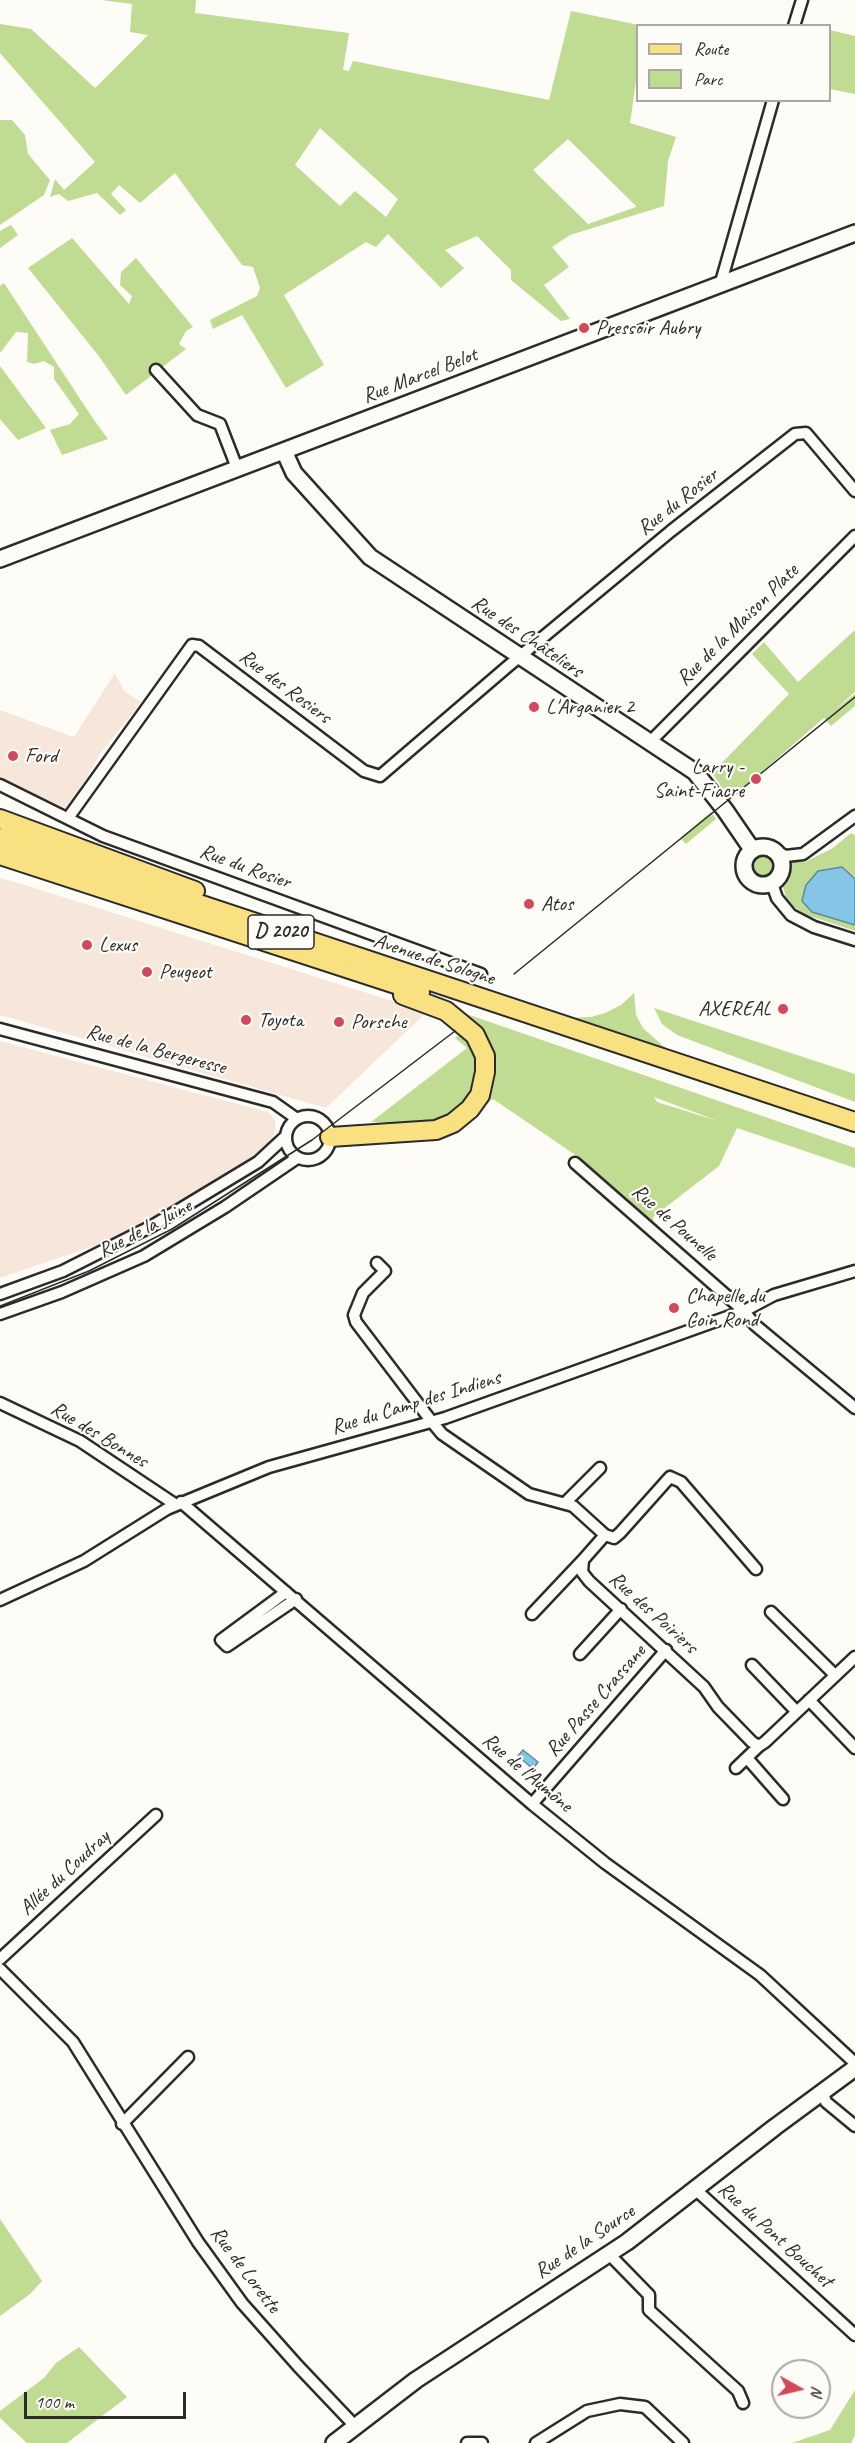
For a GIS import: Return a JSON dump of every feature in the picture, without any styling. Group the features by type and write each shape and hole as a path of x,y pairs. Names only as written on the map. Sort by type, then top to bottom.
{"main road":[{"name":"Rue Marcel Belot","path":"0,559 721,282 855,233"},
{"name":"Rue des Châteliers","path":"284,451 294,472 370,557 695,772 754,849"},
{"path":"0,819 562,1026"},
{"name":"Avenue de Sologne","path":"0,838 855,1122"},
{"path":"766,847 777,852 783,869 772,884 756,884 745,873 746,858 754,849 766,847"},
{"name":"Avenue de Sologne","path":"0,857 230,929 855,1136"},
{"path":"230,929 446,1011 476,1035 485,1056 485,1072 480,1095 470,1109 453,1123 436,1130 330,1137"},
{"name":"Rue de la Source","path":"334,2443 416,2380 609,2254 855,2068"}],"street":[{"path":"795,24 802,0"},
{"path":"721,282 772,102"},
{"path":"156,370 197,415 220,424 237,468"},
{"name":"Rue du Rosier","path":"519,657 671,531 795,434 806,433 855,491"},
{"name":"Rue de la Maison Plate","path":"650,742 855,536"},
{"name":"Rue des Rosiers","path":"68,818 192,645 199,646 364,771 380,776 519,657"},
{"name":"Rue du Rosier","path":"0,785 103,836 481,974"},
{"path":"777,852 786,856 803,855 855,816"},
{"path":"772,884 777,898 790,915 814,927 855,940"},
{"name":"Rue de la Bergeresse","path":"0,1029 273,1102 297,1119"},
{"path":"311,1116 327,1128 330,1137 327,1149 318,1158 311,1160 297,1158 288,1147 286,1136 297,1119 311,1116"},
{"name":"Rue de la Juine","path":"0,1294 63,1271 152,1226 258,1162 286,1136"},
{"name":"Rue de la Juine","path":"0,1314 63,1292 144,1256 225,1207 297,1158"},
{"name":"Rue de Pounelle","path":"575,1163 744,1311 755,1325 855,1408"},
{"path":"377,1263 385,1271 360,1299 354,1315 356,1322 442,1434 529,1494 565,1503 585,1515 605,1535 614,1538 670,1477 681,1482 756,1569"},
{"name":"Rue du Camp des Indiens","path":"0,1600 84,1561 178,1504 269,1467 432,1422 744,1311 774,1295 855,1271"},
{"name":"Rue des Bonnes","path":"0,1402 80,1441 178,1504"},
{"path":"565,1503 600,1468"},
{"name":"Rue de l'Aumône","path":"178,1504 296,1599 532,1804 604,1863 760,1975 855,2063"},
{"path":"532,1614 605,1535"},
{"name":"Rue des Poiriers","path":"583,1560 582,1572 589,1581 666,1650 704,1687 718,1707 759,1746"},
{"path":"285,1592 221,1640 227,1646 296,1599"},
{"path":"580,1654 621,1609"},
{"path":"771,1612 835,1675"},
{"name":"Rue Passe Crassane","path":"532,1804 666,1650"},
{"path":"736,1768 855,1657"},
{"path":"752,1665 797,1712"},
{"path":"809,1700 855,1748"},
{"path":"747,1758 783,1799"},
{"name":"Allée du Coudray","path":"0,1959 156,1815"},
{"name":"Rue de Lorette","path":"0,1969 73,2042 122,2124 198,2242 242,2303 355,2426"},
{"path":"122,2124 188,2057"},
{"path":"823,2092 826,2102 855,2126"},
{"name":"Rue du Pont Bouchet","path":"695,2189 855,2335"},
{"path":"609,2254 649,2295 649,2310 738,2391 743,2403"},
{"path":"536,2443 587,2411 620,2404 645,2407 683,2443"},
{"path":"467,2443 482,2443"}],"shaded area":[{"path":"115,673 124,691 141,702 100,754 68,809 0,779 0,710 74,737"},
{"path":"0,878 427,1012 326,1108 0,1015"},
{"path":"0,1041 268,1112 275,1120 272,1140 250,1160 120,1237 0,1278"}],"green space":[{"path":"102,0 196,0 195,13 349,33 343,70 349,71 353,61 549,100 571,11 636,24 636,81 630,123 676,137 668,161 664,206 570,235 552,247 569,267 544,285 570,319 561,321 511,280 511,270 477,236 445,250 464,268 441,288 388,234 376,247 366,242 284,295 324,365 286,388 242,315 213,329 210,320 257,296 260,288 253,267 242,265 175,173 140,203 119,185 111,194 126,210 120,215 97,193 68,201 59,194 50,197 55,179 64,190 95,162 0,53 0,24 31,29 95,88 148,35 130,32 132,4","holes":["320,128 398,199 386,217 355,191 340,206 295,165","568,139 636,206 588,224 533,170"]},
{"path":"831,30 855,36 855,94 831,89"},
{"path":"0,120 12,120 25,135 28,154 50,180 44,195 0,225"},
{"path":"11,225 18,235 0,248 0,231"},
{"path":"72,238 129,304 132,296 120,285 121,272 136,258 193,327 186,331 179,344 186,349 126,395 98,355 28,268"},
{"path":"4,283 108,439 62,455 50,430 70,424 79,414 54,379 54,367 44,361 34,364 27,362 28,333 16,332 0,353 0,286"},
{"path":"0,366 46,428 18,440 0,419"},
{"path":"855,630 855,692 834,710 855,694 855,706 831,726 824,718 730,799 712,773 789,694 752,654 764,642 798,682"},
{"path":"711,812 716,819 686,844 680,838"},
{"path":"851,833 855,835 855,931 807,915 788,903 783,887 789,872 788,862 802,859 805,862 833,848"},
{"path":"759,856 767,856 773,862 773,870 767,876 759,876 753,870 753,862"},
{"path":"634,993 636,1015 643,1028 671,1053 565,1018 591,1017 605,1013 621,1005"},
{"path":"654,1008 855,1074 855,1102 677,1035 662,1024"},
{"path":"455,1010 855,1148 855,1168 737,1128 719,1166 653,1217 654,1225 577,1156 493,1099 476,1112 491,1082","holes":["654,1097 718,1121 657,1102"]},
{"path":"461,1033 475,1047 480,1065 468,1104 451,1117 425,1124 371,1122 467,1048 455,1038"},
{"path":"0,2219 42,2281 30,2294 0,2316"},
{"path":"79,2347 127,2397 67,2443 27,2443 0,2418 0,2411 44,2378 56,2363"},
{"path":"855,2390 855,2435 851,2443 792,2443 830,2430"}],"water":[{"path":"842,867 855,879 855,925 812,912 802,901 806,885 818,871"},
{"path":"523,1750 538,1762 533,1769 518,1756"}],"tram line":[{"path":"514,974 855,697"},
{"path":"0,1306 89,1271 172,1229 312,1140 455,1031"}],"place":[{"name":"Pressoir Aubry","path":"584,328"},
{"name":"L'Arganier 2","path":"534,707"},
{"name":"Ford","path":"13,756"},
{"name":"Larry - Saint-Fiacre","path":"756,779"},
{"name":"Atos","path":"529,904"},
{"name":"Lexus","path":"87,945"},
{"name":"Peugeot","path":"147,972"},
{"name":"AXEREAL","path":"783,1009"},
{"name":"Toyota","path":"246,1020"},
{"name":"Porsche","path":"339,1022"},
{"name":"Chapelle du Coin Rond","path":"674,1308"}]}
